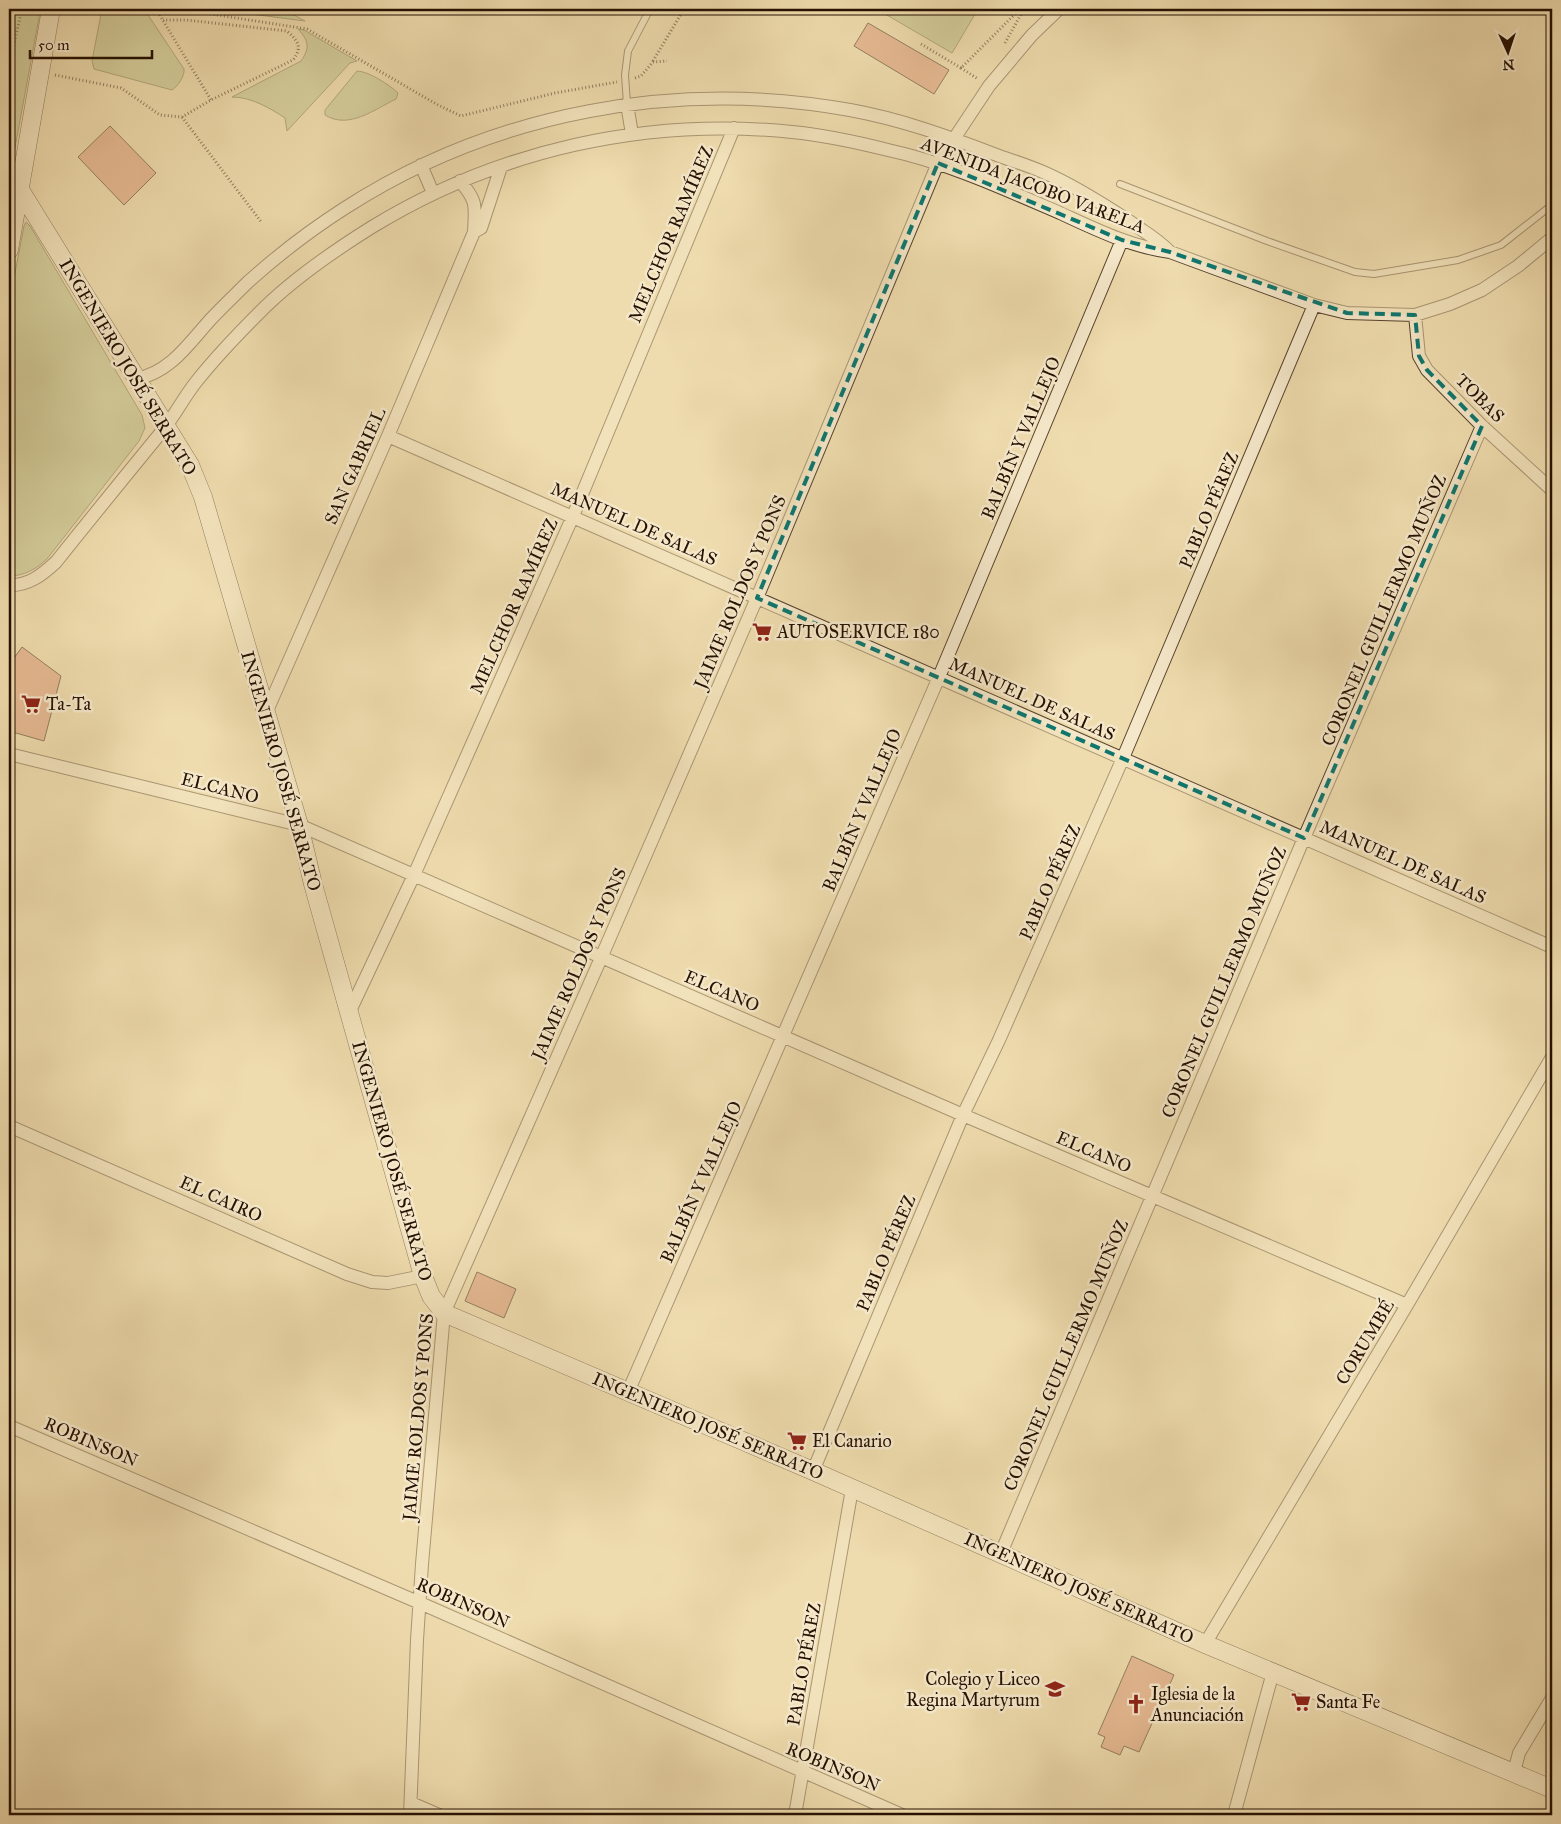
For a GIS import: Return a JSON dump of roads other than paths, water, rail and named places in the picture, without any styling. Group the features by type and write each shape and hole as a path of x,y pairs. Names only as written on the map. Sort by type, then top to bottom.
{"street":[{"path":"9,250 51,9"},
{"name":"JAIME ROLDOS Y PONS","path":"411,1809 420,1603 444,1313 757,598 938,163 989,86 1032,35 1059,9"},
{"name":"AVENIDA JACOBO VARELA","path":"136,379 149,376 161,370 181,354 248,282 285,251 344,208 421,165 503,132 553,118 627,104 657,101 751,98 798,102 853,111 912,125 1045,173 1111,210 1160,242 1170,252"},
{"path":"627,104 632,134"},
{"name":"AVENIDA JACOBO VARELA","path":"9,585 15,586 31,582 43,575 56,562 166,426 197,382 259,313 278,296 348,242 398,211 460,181 531,156 566,147 632,134 676,129 734,128 793,132 830,137 892,150 938,163 1122,240 1170,252 1314,305 1347,313 1415,315 1450,304 1482,290 1518,266 1552,238"},
{"name":"MELCHOR RAMÍREZ","path":"350,1011 414,875 573,516 734,128"},
{"path":"421,165 433,193"},
{"name":"SAN GABRIEL","path":"474,232 480,228 501,167"},
{"name":"INGENIERO JOSÉ SERRATO","path":"9,172 190,464 203,497 298,825 423,1276 431,1296 444,1313 852,1488 1205,1644 1552,1789"},
{"name":"SAN GABRIEL","path":"266,713 388,436 474,232 475,207 471,194 460,181"},
{"name":"BALBÍN Y VALLEJO","path":"628,1392 939,677 1122,240"},
{"name":"PABLO PÉREZ","path":"813,1472 963,1115 999,1040 1124,758 1314,305"},
{"name":"TOBAS","path":"1415,315 1419,356 1427,370 1482,426 1552,490"},
{"name":"CORONEL GUILLERMO MUÑOZ","path":"1001,1553 1304,838 1482,426"},
{"name":"MANUEL DE SALAS","path":"388,436 1552,946"},
{"name":"ELCANO","path":"9,754 298,825 963,1115 1407,1305"},
{"name":"CORUMBÉ","path":"1205,1644 1552,1057"},
{"name":"EL CAIRO","path":"9,1126 347,1274 372,1282 388,1283 423,1276"},
{"name":"ROBINSON","path":"9,1426 420,1603 802,1773 902,1815"},
{"name":"PABLO PÉREZ","path":"795,1815 852,1488"},
{"path":"1234,1815 1273,1672"},
{"path":"1514,1772 1519,1753 1552,1698"},
{"path":"411,1809 439,1815"}],"lane":[{"path":"627,104 628,51 650,9"},
{"path":"1120,184 1275,244 1355,272 1374,274 1458,260 1501,244 1552,205"}],"place":[{"name":"AUTOSERVICE 180","path":"762,632"},
{"name":"Ta-Ta","path":"31,704"},
{"name":"El Canario","path":"797,1441"},
{"name":"Colegio y Liceo Regina Martyrum","path":"1055,1689"},
{"name":"Santa Fe","path":"1301,1702"},
{"name":"Iglesia de la Anunciación","path":"1136,1704"}]}
